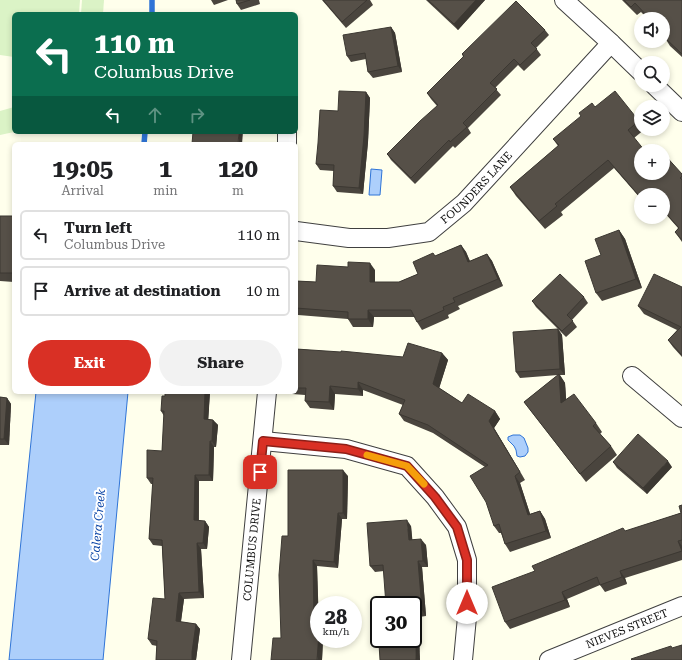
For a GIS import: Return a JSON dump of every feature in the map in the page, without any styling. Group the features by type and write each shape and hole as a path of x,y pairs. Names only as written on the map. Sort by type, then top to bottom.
{"street":[{"path":"564,0 634,65"},
{"name":"FOUNDERS LANE","path":"298,231 349,238 388,238 429,232 464,203 611,43"},
{"path":"661,92 682,112"},
{"path":"632,376 682,418"},
{"name":"COLUMBUS DRIVE","path":"241,660 267,394"},
{"path":"263,441 346,449 407,466 435,497 457,527 467,560 467,617 463,660"},
{"name":"NIEVES STREET","path":"549,660 682,606"}],"green space":[{"path":"0,0 80,0 79,12 12,12 12,57 0,55"},
{"path":"82,0 104,0 103,12 81,12"},
{"path":"12,108 12,132 0,135 0,111"}],"water":[{"path":"371,169 382,170 380,195 369,195"},
{"path":"36,394 128,394 103,660 9,660"},
{"path":"520,435 524,438 528,448 528,452 525,456 517,456 514,446 508,440 508,437"}],"building":[{"path":"236,0 250,0 237,4"},
{"path":"323,0 367,0 342,22"},
{"path":"428,0 476,0 454,24"},
{"path":"624,0 682,0 682,54 670,43 670,12 643,12 635,3 631,7"},
{"path":"516,1 545,30 531,43 537,49 520,65 514,59 490,83 497,89 463,123 467,127 450,142 449,140 411,178 387,154 438,105 427,93 464,56 462,54"},
{"path":"391,27 398,66 368,72 365,53 347,56 343,35"},
{"path":"339,91 366,92 364,136 359,188 333,186 334,165 316,164 320,110 338,111"},
{"path":"615,91 634,115 634,125 628,130 639,144 634,144 634,180 670,180 670,161 682,174 680,178 682,180 682,240 675,232 679,228 670,218 670,188 634,188 634,190 608,160 555,204 557,206 539,221 510,187 559,145 553,139 581,116 579,113 592,103 595,107"},
{"path":"193,134 239,134 238,142 192,142"},
{"path":"0,216 12,216 12,273 0,273"},
{"path":"619,230 636,279 596,293 585,261 601,255 595,239"},
{"path":"461,245 468,262 487,254 498,279 453,298 455,302 443,307 444,310 417,322 411,310 368,310 368,319 348,319 348,312 298,308 298,281 316,282 317,265 348,267 348,262 370,263 370,282 399,282 418,274 413,262 433,253 435,256"},
{"path":"560,274 584,297 567,315 573,321 562,331 532,301"},
{"path":"654,274 682,287 682,355 668,340 681,327 638,306"},
{"path":"558,329 560,369 516,372 513,332"},
{"path":"408,343 442,353 433,384 462,403 468,394 495,411 489,421 520,472 515,476 528,515 540,511 546,531 505,544 499,524 494,526 486,502 470,476 488,465 428,425 399,414 405,400 358,382 358,389 330,386 329,402 305,401 306,388 298,388 298,349 341,351 403,357"},
{"path":"559,374 561,403 574,394 596,423 593,426 611,446 580,474 524,402"},
{"path":"165,394 205,394 204,419 213,420 212,441 210,441 209,475 195,475 194,520 205,521 203,543 197,543 199,592 179,593 176,621 196,624 192,660 156,660 157,641 148,639 153,598 165,599 162,540 149,539 153,478 147,478 147,450 162,451 164,411 161,411 162,396 165,396"},
{"path":"0,397 7,398 4,439 0,439"},
{"path":"638,434 668,461 643,488 613,462"},
{"path":"288,470 343,470 343,513 338,513 334,562 313,560 314,596 310,596 310,648 318,648 317,660 271,660 273,638 281,638 279,575 282,536 288,536"},
{"path":"682,505 682,540 678,541 682,551 620,571 622,577 600,585 597,577 562,592 565,600 505,622 492,587 535,571 532,566 623,528 625,531 681,513 679,506"},
{"path":"407,520 409,540 421,539 423,561 418,561 421,596 385,596 383,565 370,566 367,523"},
{"path":"682,645 682,660 631,659 671,646 672,648"},
{"path":"379,648 416,648 416,660 380,660"}],"waterway":[{"name":"Calera Creek","path":"152,0 152,12"},
{"name":"Calera Creek","path":"144,142 145,134"}],"slow traffic":[{"path":"367,455 407,466 424,484"}],"route":[{"path":"260,472 263,441 346,449 407,466 435,497 457,527 467,560 467,603"}]}
